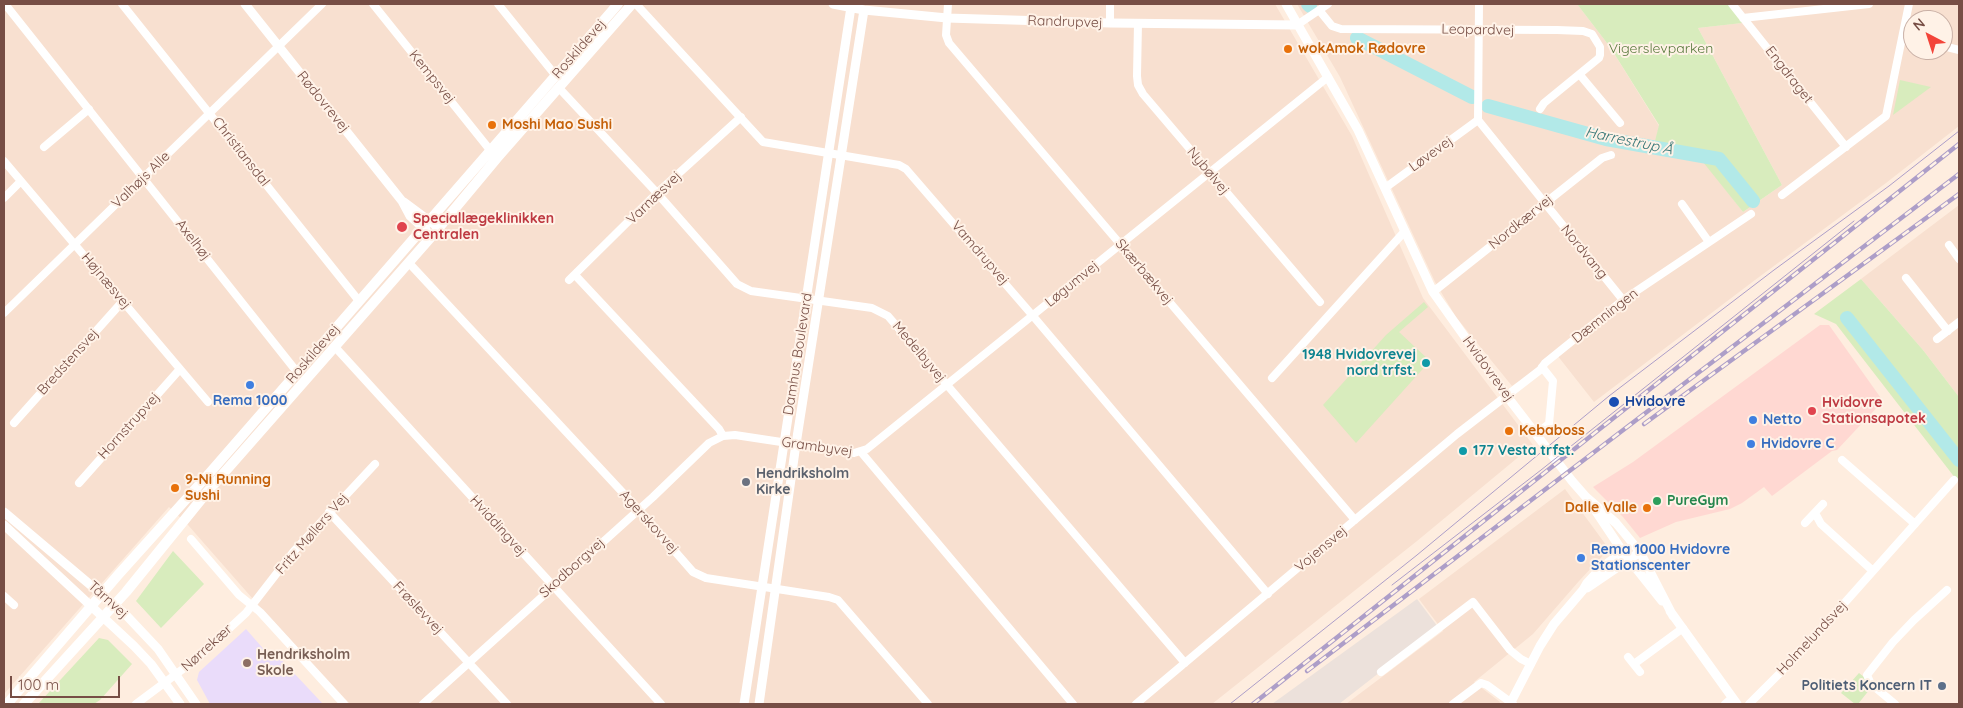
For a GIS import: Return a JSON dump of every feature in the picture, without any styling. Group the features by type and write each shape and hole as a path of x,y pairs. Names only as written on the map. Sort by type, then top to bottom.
{"main road":[{"name":"Roskildevej","path":"7,704 91,605 618,4"},
{"name":"Roskildevej","path":"24,704 114,604 208,491 436,232 632,4"}],"street":[{"name":"Axelhøj","path":"5,4 297,372"},
{"name":"Christiansdal","path":"122,4 359,301"},
{"name":"Rødovrevej","path":"245,4 402,200 410,216 426,224 436,232"},
{"name":"Valhøjs Alle","path":"4,313 322,4"},
{"name":"Kempsvej","path":"373,4 490,150"},
{"path":"498,4 556,76"},
{"name":"Vamdrupvej","path":"636,4 766,143 829,152 842,156 899,165 906,168 1268,594"},
{"name":"Randrupvej","path":"834,4 947,18 1110,23 1298,25"},
{"name":"Skærbækvej","path":"948,4 946,35 949,43 1355,520"},
{"path":"1110,4 1110,23"},
{"name":"Hvidovrevej","path":"1286,4 1358,130 1433,292 1506,395 1586,497 1626,556 1683,628 1735,701"},
{"path":"1298,25 1328,4"},
{"path":"1478,120 1479,4"},
{"name":"Engdraget","path":"1732,4 1846,147"},
{"path":"1743,18 1831,6 1869,4"},
{"name":"Damhus Boulevard","path":"744,704 852,6"},
{"name":"Damhus Boulevard","path":"759,704 796,444 865,7"},
{"name":"Leopardvej","path":"1320,10 1332,26 1337,28 1557,30 1583,31 1592,34 1598,43 1600,55 1597,61 1540,109"},
{"name":"Nybølvej","path":"1138,23 1138,85 1320,302"},
{"path":"1782,195 1886,116 1903,38"},
{"path":"1580,75 1620,123"},
{"name":"Løgumvej","path":"861,452 872,446 1328,77"},
{"name":"Medelbyvej","path":"559,88 657,193 737,284 751,291 872,308 884,312 1185,664"},
{"path":"44,147 89,109"},
{"name":"Varnæsvej","path":"723,436 712,421 572,278 657,193 741,118"},
{"name":"Løvevej","path":"1384,188 1478,120"},
{"name":"Nordvang","path":"1478,120 1623,300"},
{"name":"Nordkærvej","path":"1433,292 1602,158 1612,155"},
{"name":"Højnæsvej","path":"4,161 208,402"},
{"path":"4,198 21,181"},
{"path":"1682,204 1709,242"},
{"name":"Dæmningen","path":"1506,395 1623,300 1751,214"},
{"path":"1272,378 1404,231"},
{"path":"1949,245 1959,259"},
{"name":"Agerskovvej","path":"409,263 698,576 838,600 928,704"},
{"path":"1906,278 1948,331"},
{"name":"Bredstensvej","path":"14,423 122,302"},
{"path":"1938,339 1959,322"},
{"name":"Hviddingvej","path":"335,347 661,704"},
{"path":"1536,434 1549,424 1554,381 1542,367"},
{"name":"Hornstrupvej","path":"79,483 180,369"},
{"name":"Vojensvej","path":"1136,704 1506,395"},
{"name":"Grambyvej","path":"723,436 735,435 861,452 1073,704"},
{"name":"Skodborgvej","path":"423,704 705,446 716,438 723,436"},
{"path":"1842,460 1915,524"},
{"name":"Fritz Møllers Vej","path":"251,606 290,556 375,464"},
{"name":"Holmelundsvej","path":"1749,704 1800,652 1954,480"},
{"name":"Hvidovrevej","path":"1586,497 1616,523 1637,548 1673,616"},
{"path":"1805,523 1823,504"},
{"name":"Tårnvej","path":"4,512 114,604 158,649 196,704"},
{"name":"Frøslevvej","path":"329,512 507,704"},
{"path":"1814,513 1821,524 1873,571"},
{"name":"Tårnvej","path":"4,525 134,646 166,683 180,704"},
{"path":"191,539 239,595 260,612 344,704"},
{"path":"1453,704 1481,683 1487,685 1511,704 1545,637 1583,590 1587,582 1601,568 1626,556 1637,548"},
{"path":"1895,704 1871,684 1867,675 1892,642 1948,590"},
{"path":"4,596 14,605"},
{"path":"1381,672 1473,602 1510,650 1531,664"},
{"name":"Nørrekær","path":"136,704 195,660 251,606"},
{"path":"1634,664 1683,628"},
{"path":"1628,657 1640,672"},
{"path":"1725,704 1735,701"}],"shaded area":[{"path":"4,4 1275,4 1352,136 1423,298 1533,445 1417,541 1212,704 350,704 260,607 188,525 169,507 4,694"},
{"path":"1297,4 1577,4 1610,47 1659,126 1653,153 1704,161 1743,212 1782,185 1698,28 1741,23 1728,4 1959,4 1959,126 1594,402 1557,355 1512,386 1456,317 1435,282 1340,77"},
{"path":"1959,205 1959,397 1923,350 1861,279"},
{"path":"1820,325 1829,325 1883,401 1837,450 1832,451 1772,496 1764,487 1730,509 1676,522 1640,538 1623,517 1593,487 1633,462"},
{"path":"1565,489 1609,549 1533,634 1474,682 1500,702 1499,704 1346,704 1443,631 1419,599"},
{"path":"1417,599 1438,627 1339,704 1272,704"},
{"name":"Hendriksholm Skole","path":"246,629 267,653 276,654 323,704 210,704 197,680 199,672"}],"green space":[{"name":"Vigerslevparken","path":"1577,4 1728,4 1742,23 1698,28 1782,185 1743,212 1703,162 1652,153 1659,125 1610,47"},
{"path":"1900,80 1931,87 1893,115"},
{"path":"1861,279 1923,350 1959,397 1959,483 1836,324 1814,314"},
{"path":"1424,302 1428,307 1399,332 1430,361 1356,443 1323,405 1386,335"},
{"path":"173,551 204,584 161,628 136,601"},
{"path":"99,638 108,640 132,664 100,700 94,704 38,704"},
{"path":"1859,673 1864,677 1870,689 1858,704 1855,704 1841,693"}],"waterway":[{"name":"Harrestrup Å","path":"1357,38 1472,97"},
{"name":"Harrestrup Å","path":"1488,106 1606,139 1719,159 1753,201"},
{"name":"Harrestrup Å","path":"1847,318 1959,460"}],"tram line":[{"path":"1230,704 1417,555 1609,396 1774,270 1889,186 1959,131"},
{"path":"1392,585 1541,470 1854,221"}],"railway":[{"path":"1253,704 1959,144"},
{"path":"1307,671 1959,174"},
{"path":"1644,424 1959,194"}],"place":[{"name":"wokAmok Rødovre","path":"1288,49"},
{"name":"Moshi Mao Sushi","path":"492,125"},
{"name":"Speciallægeklinikken Centralen","path":"402,227"},
{"name":"1948 Hvidovrevej nord trfst.","path":"1426,363"},
{"name":"Rema 1000","path":"250,385"},
{"name":"Hvidovre","path":"1614,402"},
{"name":"Hvidovre Stationsapotek","path":"1812,411"},
{"name":"Netto","path":"1753,420"},
{"name":"Kebaboss","path":"1509,431"},
{"name":"Hvidovre C","path":"1751,444"},
{"name":"177 Vesta trfst.","path":"1463,451"},
{"name":"Hendriksholm Kirke","path":"746,482"},
{"name":"9-Ni Running Sushi","path":"175,488"},
{"name":"PureGym","path":"1657,501"},
{"name":"Dalle Valle","path":"1647,508"},
{"name":"Rema 1000 Hvidovre Stationscenter","path":"1581,558"},
{"name":"Hendriksholm Skole","path":"247,663"},
{"name":"Politiets Koncern IT","path":"1942,686"}]}
